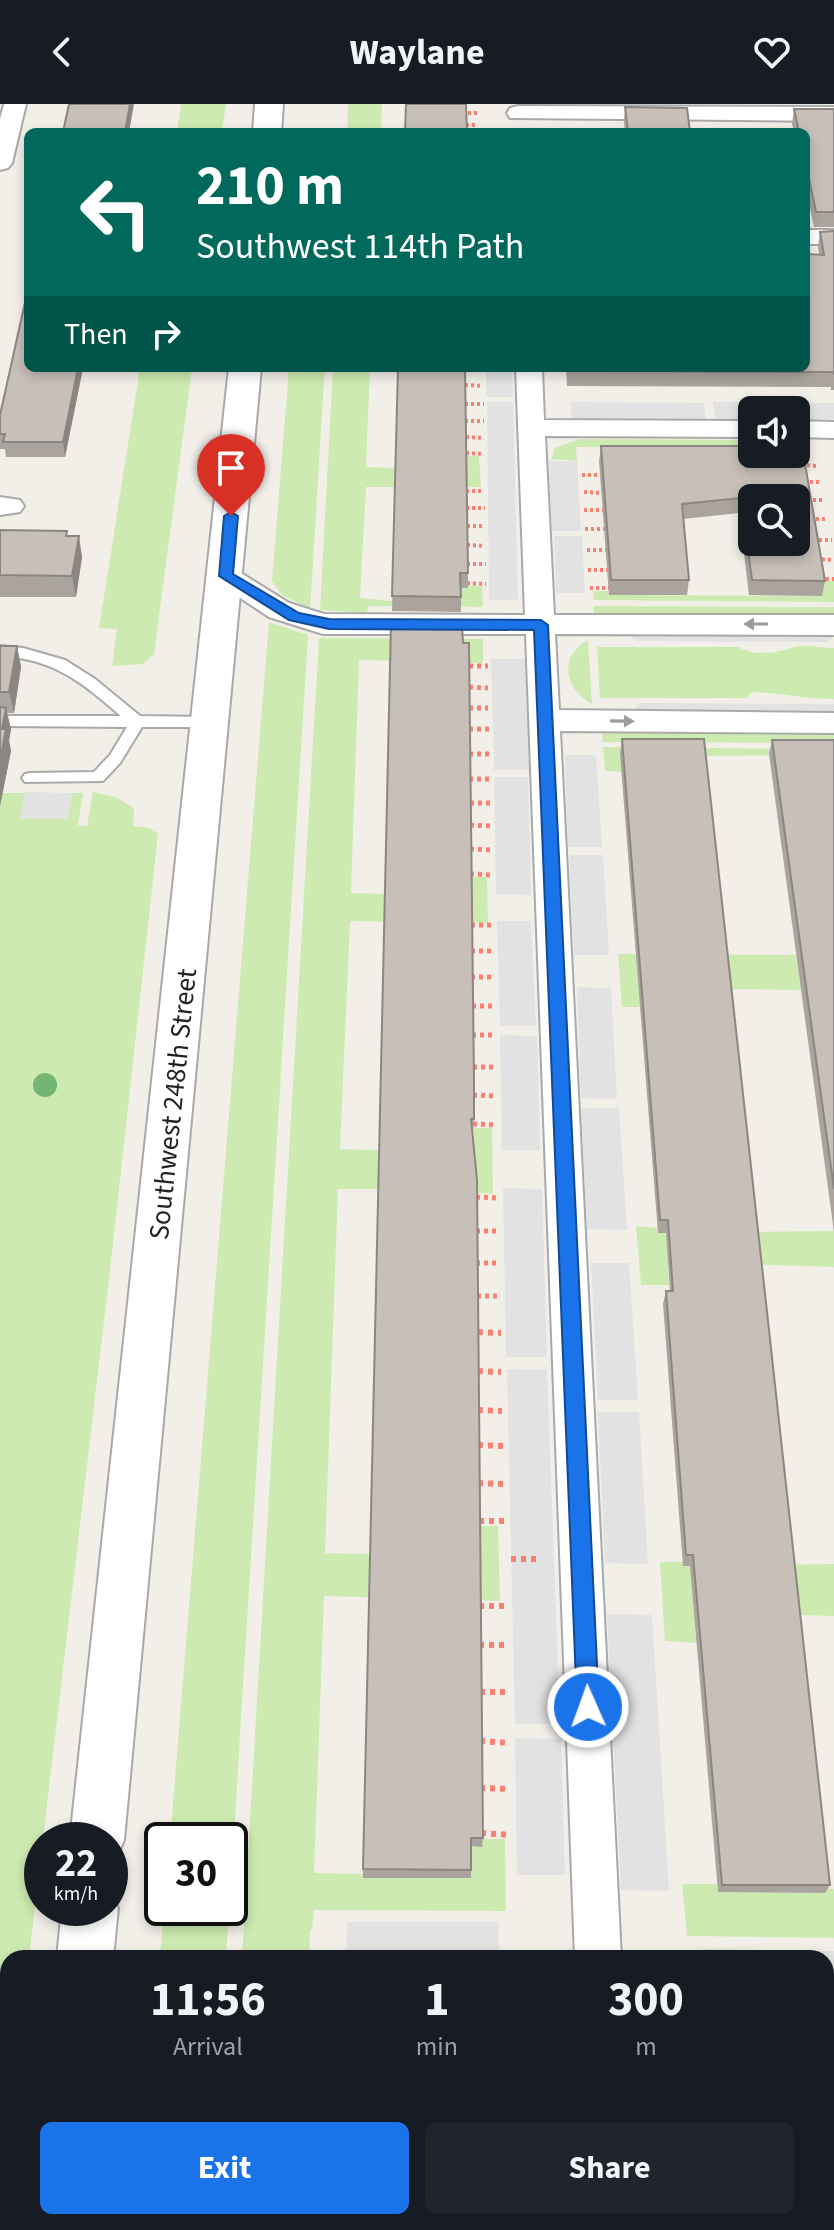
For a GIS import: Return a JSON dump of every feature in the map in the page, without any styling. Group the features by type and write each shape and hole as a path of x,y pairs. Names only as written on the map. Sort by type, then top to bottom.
{"street":[{"path":"0,163 15,104"},
{"path":"267,128 269,104"},
{"path":"519,116 736,123 834,114"},
{"path":"810,237 834,237"},
{"name":"Southwest 248th Street","path":"99,1822 245,372"},
{"path":"529,372 598,1950"},
{"path":"532,428 738,429"},
{"path":"810,429 834,430"},
{"path":"226,576 284,613 323,624 834,625"},
{"path":"544,720 834,723"},
{"path":"86,1950 88,1926"}],"lane":[{"path":"0,651 29,651 54,658 77,672 137,722"},
{"path":"0,721 211,722"},
{"path":"30,778 98,777 115,759 137,722"}],"path":[{"path":"457,113 477,113"},
{"path":"466,125 477,125"},
{"path":"465,385 483,386"},
{"path":"465,404 484,404"},
{"path":"465,421 484,421"},
{"path":"466,437 484,438"},
{"path":"466,453 484,454"},
{"path":"810,466 818,466"},
{"path":"582,475 600,475"},
{"path":"803,482 821,482"},
{"path":"466,491 484,491"},
{"path":"584,492 601,493"},
{"path":"810,500 824,500"},
{"path":"466,508 485,508"},
{"path":"584,510 603,510"},
{"path":"810,519 828,519"},
{"path":"467,526 485,526"},
{"path":"585,529 605,529"},
{"path":"812,540 832,540"},
{"path":"467,545 485,546"},
{"path":"587,550 606,550"},
{"path":"815,559 834,560"},
{"path":"467,564 486,564"},
{"path":"588,570 607,570"},
{"path":"819,578 834,579"},
{"path":"467,583 486,584"},
{"path":"590,588 609,588"},
{"path":"469,666 488,666"},
{"path":"469,687 488,688"},
{"path":"469,708 488,708"},
{"path":"469,729 489,729"},
{"path":"469,754 490,754"},
{"path":"469,779 490,779"},
{"path":"470,803 491,803"},
{"path":"470,825 491,826"},
{"path":"470,849 492,850"},
{"path":"470,874 492,875"},
{"path":"471,925 493,925"},
{"path":"471,951 494,951"},
{"path":"471,977 494,977"},
{"path":"472,1006 495,1006"},
{"path":"472,1035 495,1035"},
{"path":"473,1067 496,1067"},
{"path":"473,1095 496,1096"},
{"path":"473,1124 497,1125"},
{"path":"476,1197 498,1198"},
{"path":"476,1231 498,1231"},
{"path":"476,1263 499,1263"},
{"path":"477,1296 500,1296"},
{"path":"478,1332 501,1333"},
{"path":"478,1371 501,1372"},
{"path":"478,1410 502,1411"},
{"path":"478,1445 503,1446"},
{"path":"478,1483 504,1484"},
{"path":"479,1521 505,1521"},
{"path":"511,1559 540,1559"},
{"path":"479,1606 506,1606"},
{"path":"479,1645 508,1645"},
{"path":"480,1692 509,1692"},
{"path":"480,1741 510,1743"},
{"path":"480,1788 510,1789"},
{"path":"481,1833 511,1835"}],"green space":[{"path":"181,104 226,104 223,128 178,128"},
{"path":"348,104 382,104 381,128 347,128"},
{"path":"139,372 191,372 154,654 143,664 112,666 117,629 99,628"},
{"path":"289,372 325,372 310,609 282,595 272,581"},
{"path":"333,372 370,372 366,467 459,470 466,456 479,456 481,487 366,487 360,598 392,601 467,585 482,586 483,607 369,606 366,613 320,610"},
{"path":"579,439 738,440 738,448 576,447 577,461 551,459 555,448"},
{"path":"819,581 834,581 834,602 594,600 593,591 609,591 610,595 821,596"},
{"path":"594,606 834,607 834,616 594,614"},
{"path":"269,622 308,635 235,1822 171,1822"},
{"path":"319,638 483,639 483,663 359,660 351,893 385,896 470,877 487,877 488,923 350,921 340,1149 465,1153 465,1133 474,1133 473,1128 492,1128 493,1194 378,1185 377,1189 338,1189 325,1553 479,1557 479,1526 498,1526 500,1601 324,1596 314,1873 363,1874 364,1878 470,1878 471,1846 481,1839 505,1839 506,1911 314,1910 309,1950 242,1950 244,1926 248,1926 248,1855"},
{"path":"588,640 592,704 575,690 568,673 572,655"},
{"path":"798,646 834,648 834,699 752,692 746,698 600,698 597,647 738,647 759,653"},
{"path":"603,733 834,735 834,743 602,742"},
{"path":"603,747 834,749 834,755 702,756 622,772 605,771"},
{"path":"93,792 124,802 134,809 133,826 149,828 158,834 45,1822 24,1822 24,1926 33,1926 30,1950 0,1950 2,793 25,793 21,819 67,819 72,793 83,793 78,825 87,826"},
{"path":"618,954 796,955 801,990 726,989 648,1007 622,1007"},
{"path":"636,1226 657,1228 658,1233 834,1231 834,1267 668,1262 669,1285 641,1285"},
{"path":"660,1562 683,1562 684,1566 834,1564 834,1616 796,1615 698,1643 665,1641"},
{"path":"682,1884 718,1884 719,1892 824,1893 825,1888 834,1889 834,1938 687,1936"},
{"path":"163,1926 228,1926 226,1950 161,1950"}],"shaded area":[{"path":"486,372 512,372 513,397 486,397"},
{"path":"487,402 513,402 518,600 489,600"},
{"path":"570,402 704,403 706,419 572,418"},
{"path":"713,402 738,402 738,419 715,418"},
{"path":"810,403 834,403 834,419 810,419"},
{"path":"549,461 577,461 581,531 552,531"},
{"path":"554,536 582,536 585,593 556,593"},
{"path":"624,632 834,632 834,636 828,642 636,641"},
{"path":"491,659 525,659 529,770 494,770"},
{"path":"641,703 834,704 834,714 630,713"},
{"path":"565,755 596,755 602,847 568,847"},
{"path":"494,777 528,777 531,895 496,894"},
{"path":"25,792 72,793 68,819 20,819"},
{"path":"569,855 603,855 609,955 574,955"},
{"path":"497,921 531,921 536,1026 500,1026"},
{"path":"577,987 611,988 617,1099 581,1098"},
{"path":"500,1035 537,1036 540,1150 502,1150"},
{"path":"581,1108 619,1108 627,1230 587,1229"},
{"path":"503,1188 542,1189 547,1357 506,1357"},
{"path":"591,1263 629,1263 638,1400 598,1400"},
{"path":"507,1369 547,1370 560,1724 515,1724"},
{"path":"598,1412 639,1412 648,1564 605,1563"},
{"path":"607,1614 652,1615 669,1891 621,1890"},
{"path":"515,1738 561,1739 565,1875 517,1875"},
{"path":"347,1922 498,1922 499,1950 346,1950"}],"building":[{"path":"69,104 130,104 126,128 64,128"},
{"path":"406,104 466,104 467,128 405,128"},
{"path":"625,107 687,108 690,128 628,128"},
{"path":"794,109 834,109 834,212 816,212 810,183 810,128 798,128"},
{"path":"834,231 834,372 810,372 810,254 824,255 820,232"},
{"path":"24,307 24,372 77,372 63,442 3,442 5,434 0,434 0,415"},
{"path":"398,372 465,372 468,573 460,573 461,597 392,596"},
{"path":"601,446 738,446 738,468 806,468 808,484 738,484 738,498 682,504 689,580 611,580"},
{"path":"810,493 825,581 752,580 749,556 810,556"},
{"path":"0,530 67,531 66,536 79,536 72,576 0,575"},
{"path":"391,622 462,622 463,643 469,643 474,1082 474,1119 471,1119 477,1180 483,1838 471,1838 471,1870 363,1869"},
{"path":"0,646 17,646 9,692 0,692"},
{"path":"0,707 6,708 2,729 6,729 0,760"},
{"path":"622,739 704,739 830,1885 722,1885 693,1555 686,1555 666,1291 673,1291 668,1220 660,1220"},
{"path":"772,740 834,740 834,1189"}],"route":[{"path":"231,516 226,576 266,603 294,617 329,624 541,625 588,1707"}]}
